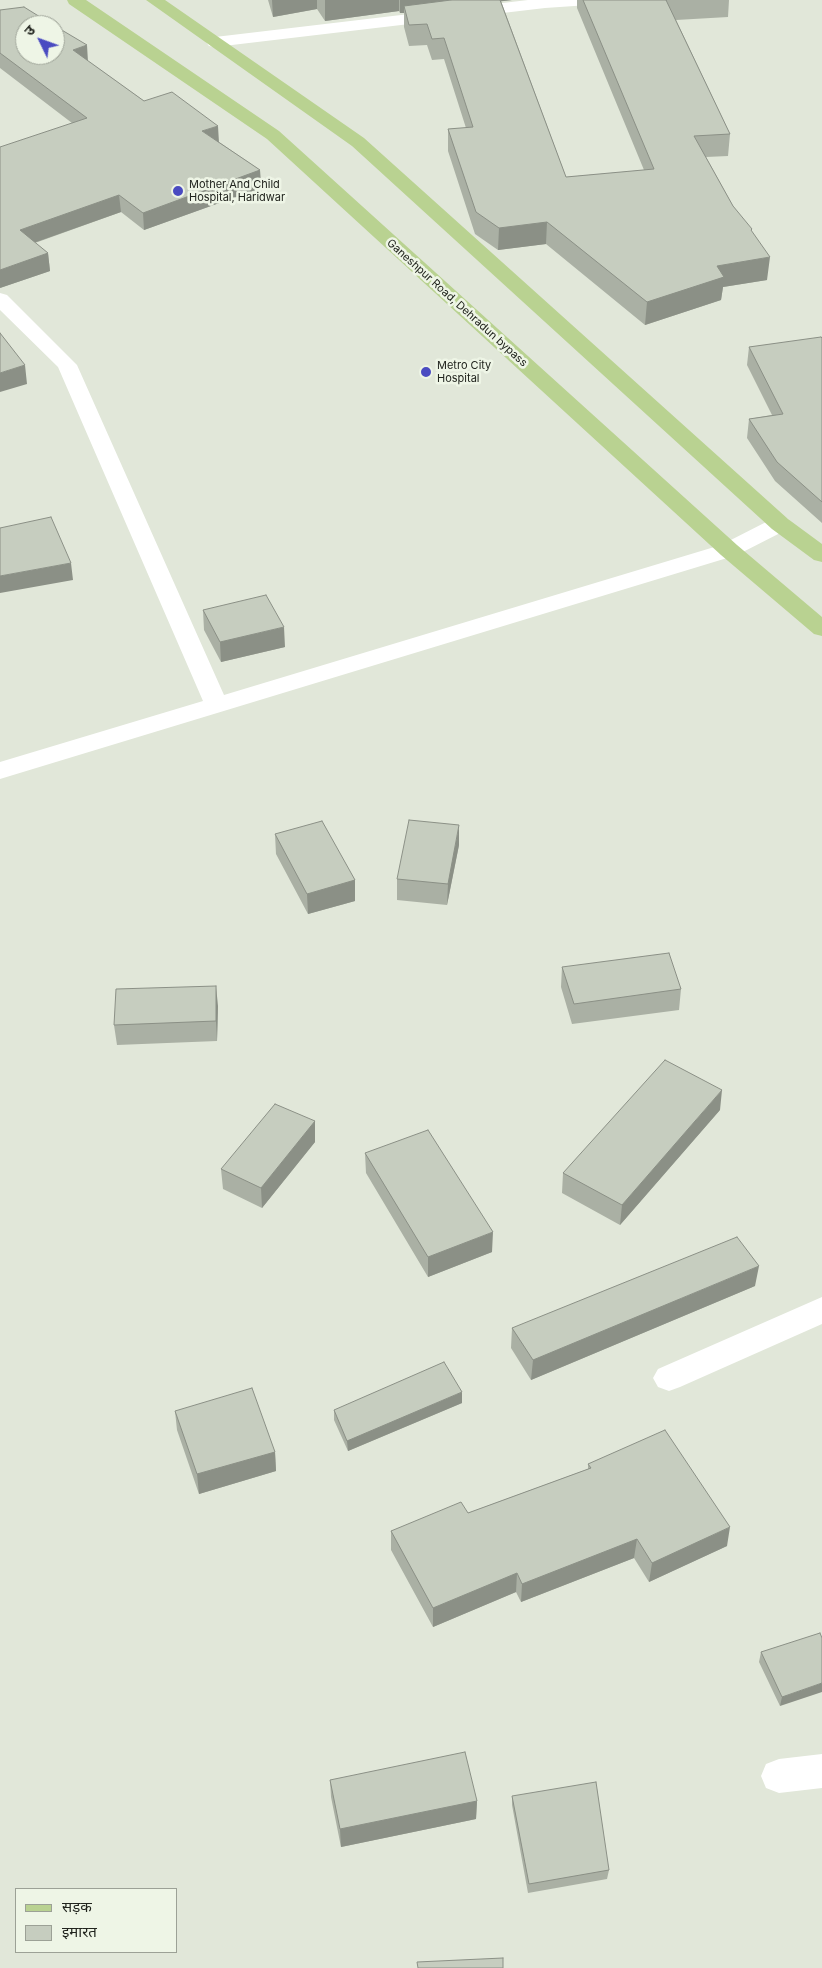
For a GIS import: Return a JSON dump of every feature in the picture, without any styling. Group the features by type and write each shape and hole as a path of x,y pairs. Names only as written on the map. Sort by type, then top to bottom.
{"main road":[{"name":"Ganeshpur Road, Dehradun bypass","path":"75,0 273,135 729,550 822,629"},
{"path":"154,0 358,142 780,524 822,555"}],"street":[{"path":"215,42 544,1 589,0"},
{"path":"0,298 67,365 216,706"},
{"path":"0,771 729,550 780,524"},
{"path":"669,1378 822,1310"},
{"path":"779,1776 822,1771"}],"building":[{"path":"451,0 500,0 566,177 654,169 583,0 666,0 730,134 694,136 733,206 752,229 770,257 717,266 724,277 647,302 547,222 499,228 476,212 448,129 473,127 444,38 432,39 427,24 409,25 404,6"},
{"path":"24,7 37,15 15,15 15,64 0,53 0,10"},
{"path":"65,32 87,45 73,50 144,101 172,92 218,126 202,131 260,170 143,213 119,195 20,230 48,253 0,270 0,147 87,118 16,65 65,65"},
{"path":"0,333 25,365 0,373"},
{"path":"821,337 822,502 777,462 749,419 783,414 749,347"},
{"path":"51,517 71,563 0,576 0,528"},
{"path":"266,595 284,627 220,642 203,610"},
{"path":"409,820 459,825 448,884 397,879"},
{"path":"322,821 355,880 307,894 275,834"},
{"path":"669,953 681,989 574,1004 562,967"},
{"path":"216,986 216,1021 114,1025 116,989"},
{"path":"665,1060 722,1090 622,1205 563,1173"},
{"path":"275,1104 315,1121 261,1188 221,1169"},
{"path":"428,1130 493,1232 428,1257 365,1153"},
{"path":"737,1237 759,1266 533,1360 512,1328"},
{"path":"444,1362 462,1392 347,1441 334,1410"},
{"path":"252,1388 275,1452 197,1474 175,1411"},
{"path":"665,1430 730,1527 652,1563 637,1539 522,1584 517,1573 433,1608 391,1531 461,1502 468,1513 591,1468 588,1464"},
{"path":"820,1633 822,1638 822,1683 782,1697 761,1652"},
{"path":"465,1752 477,1801 340,1829 330,1780"},
{"path":"596,1782 609,1870 529,1884 512,1796"},
{"path":"503,1958 503,1968 418,1968 417,1962"}],"place":[{"name":"Mother And Child Hospital, Haridwar","path":"178,191"},
{"name":"Metro City Hospital","path":"426,372"}]}
